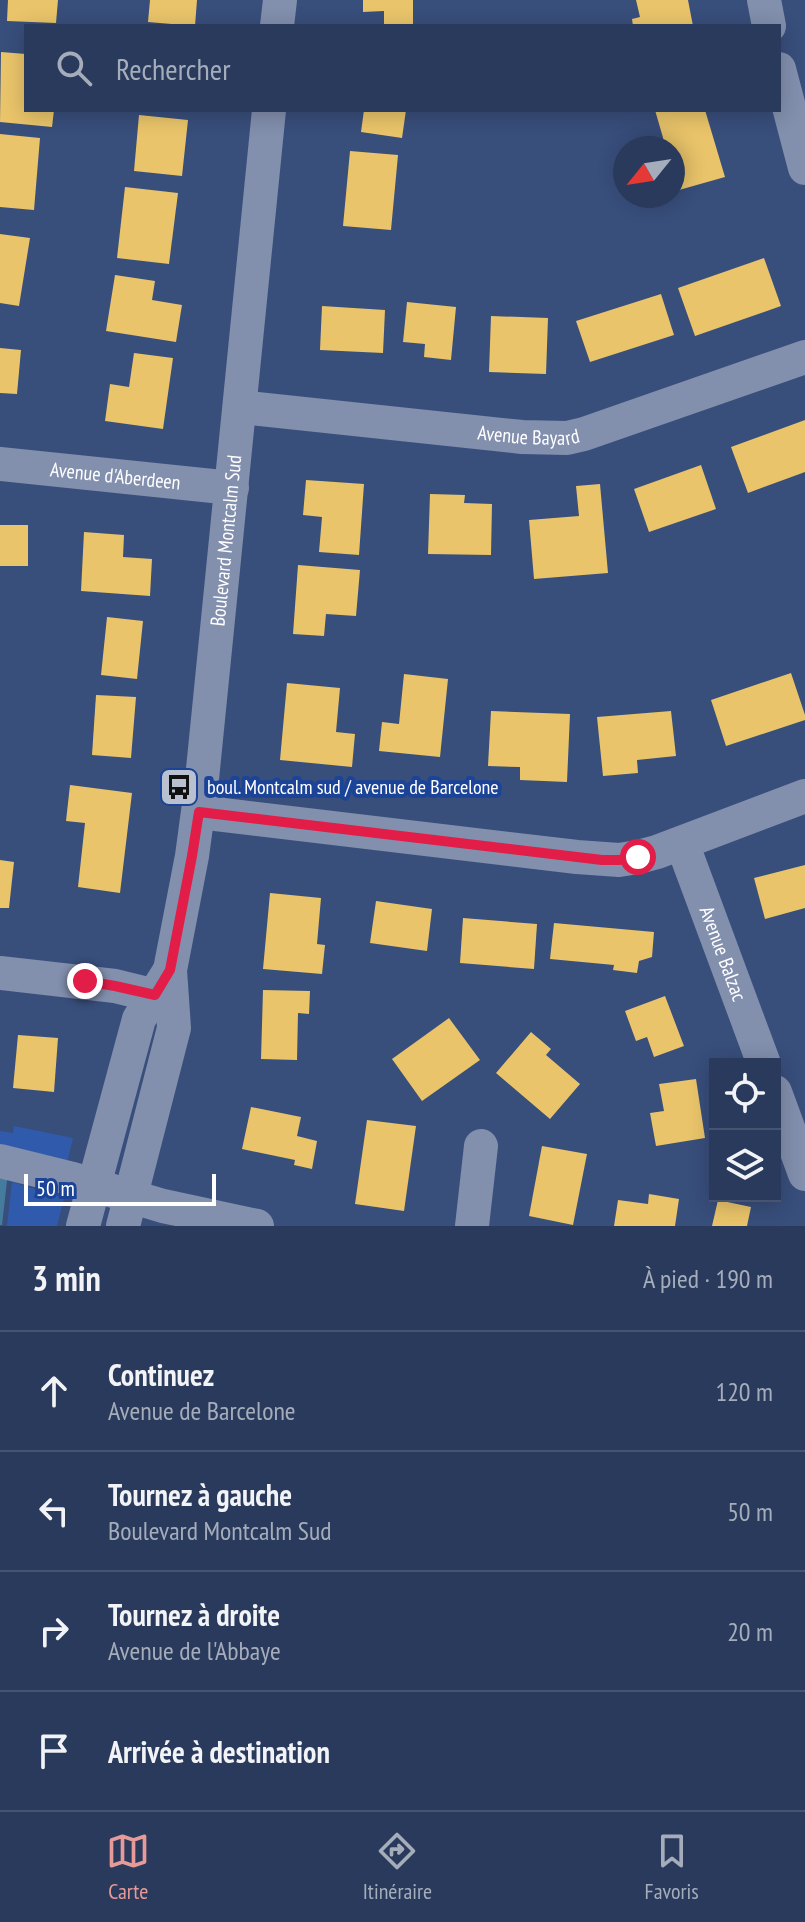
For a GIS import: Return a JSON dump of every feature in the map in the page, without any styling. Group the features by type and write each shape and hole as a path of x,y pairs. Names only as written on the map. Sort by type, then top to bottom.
{"street":[{"path":"277,24 280,0"},
{"path":"764,0 769,24"},
{"path":"781,77 805,168"},
{"name":"Boulevard Montcalm Sud","path":"127,1212 174,1028 165,988 199,812 269,112"},
{"name":"Avenue Bayard","path":"240,407 522,437 567,438 805,357"},
{"name":"Avenue d'Aberdeen","path":"0,464 232,488"},
{"path":"199,812 619,860 682,843 805,796"},
{"name":"Avenue Balzac","path":"682,843 762,1058"},
{"path":"0,973 115,986 165,988"},
{"name":"Boulevard Montcalm Sud","path":"83,1226 139,1019 165,988"},
{"path":"781,1106 802,1157"},
{"path":"472,1226 481,1146"},
{"path":"0,1161 92,1186 127,1212 189,1213 257,1226"}],"shaded area":[{"path":"14,1126 73,1138 67,1163 0,1150 0,1131 13,1133"},
{"path":"12,1182 64,1198 57,1226 7,1226"}],"building: Logements":[{"path":"8,0 58,0 56,23 7,21"},
{"path":"150,0 197,0 195,24 148,22"},
{"path":"363,0 413,0 413,24 384,24 384,11 363,12"},
{"path":"636,0 688,0 693,24 633,24 632,19 640,17"},
{"path":"1,52 24,54 24,112 54,112 52,127 0,122"},
{"path":"364,112 406,112 402,138 361,132"},
{"path":"656,112 706,112 725,177 685,188 685,136 663,136"},
{"path":"139,115 188,120 182,176 134,171"},
{"path":"0,134 40,138 34,210 0,207"},
{"path":"350,151 398,155 391,230 343,226"},
{"path":"125,187 178,193 169,264 117,258"},
{"path":"0,234 30,238 19,306 0,303"},
{"path":"764,258 781,306 695,336 678,288"},
{"path":"115,275 155,281 152,300 182,305 176,342 106,331"},
{"path":"661,294 674,335 590,362 576,321"},
{"path":"407,302 456,307 451,360 424,357 425,344 403,342"},
{"path":"322,306 385,310 383,353 320,350"},
{"path":"491,316 548,318 546,374 489,372"},
{"path":"0,348 21,350 17,394 0,393"},
{"path":"134,353 173,358 163,429 105,421 110,384 129,387"},
{"path":"805,420 805,472 748,493 731,447"},
{"path":"701,465 716,509 649,532 634,489"},
{"path":"306,480 364,484 359,555 319,552 322,517 303,515"},
{"path":"600,484 608,573 534,579 529,520 579,516 576,486"},
{"path":"430,494 465,495 464,503 492,504 491,555 428,554"},
{"path":"0,525 28,525 28,566 0,566"},
{"path":"84,532 124,535 123,557 152,559 150,596 81,591"},
{"path":"298,565 360,570 356,616 326,614 324,636 293,634"},
{"path":"107,617 143,621 137,679 101,675"},
{"path":"791,673 805,720 726,746 711,700"},
{"path":"404,674 448,679 440,757 379,751 382,722 399,724"},
{"path":"287,683 340,688 336,732 355,734 352,767 280,760"},
{"path":"96,695 136,697 131,758 92,755"},
{"path":"491,711 570,714 567,782 520,780 520,767 488,766"},
{"path":"671,711 676,756 637,760 638,773 603,776 597,717"},
{"path":"70,785 132,793 120,893 78,887 85,823 66,821"},
{"path":"0,860 14,862 9,908 0,908"},
{"path":"805,865 805,908 765,919 754,878"},
{"path":"270,893 321,898 317,944 325,945 322,974 263,969"},
{"path":"376,901 432,909 427,951 370,943"},
{"path":"463,918 537,924 534,969 460,963"},
{"path":"554,923 654,932 652,957 639,961 637,973 613,970 614,965 550,959"},
{"path":"263,990 310,991 309,1014 298,1013 297,1060 261,1059"},
{"path":"665,996 684,1046 654,1057 647,1037 636,1041 625,1011"},
{"path":"449,1018 480,1060 422,1101 392,1059"},
{"path":"531,1032 551,1049 546,1055 580,1084 550,1119 496,1073"},
{"path":"18,1035 58,1038 54,1092 13,1088"},
{"path":"696,1079 705,1138 656,1146 650,1113 664,1111 659,1084"},
{"path":"251,1107 301,1117 297,1136 317,1141 312,1169 294,1165 295,1160 242,1149"},
{"path":"367,1120 416,1126 404,1211 355,1204"},
{"path":"542,1146 587,1154 573,1225 529,1216"},
{"path":"649,1194 679,1199 675,1226 614,1226 618,1200 648,1204"},
{"path":"718,1202 751,1207 747,1226 712,1226"}],"building: Public":[{"path":"0,1171 8,1172 2,1225 0,1225"}],"place":[{"name":"boul. Montcalm sud / avenue de Barcelone","path":"179,787"}],"route":[{"path":"85,981 155,995 170,970 199,812 602,860 638,857"}]}
